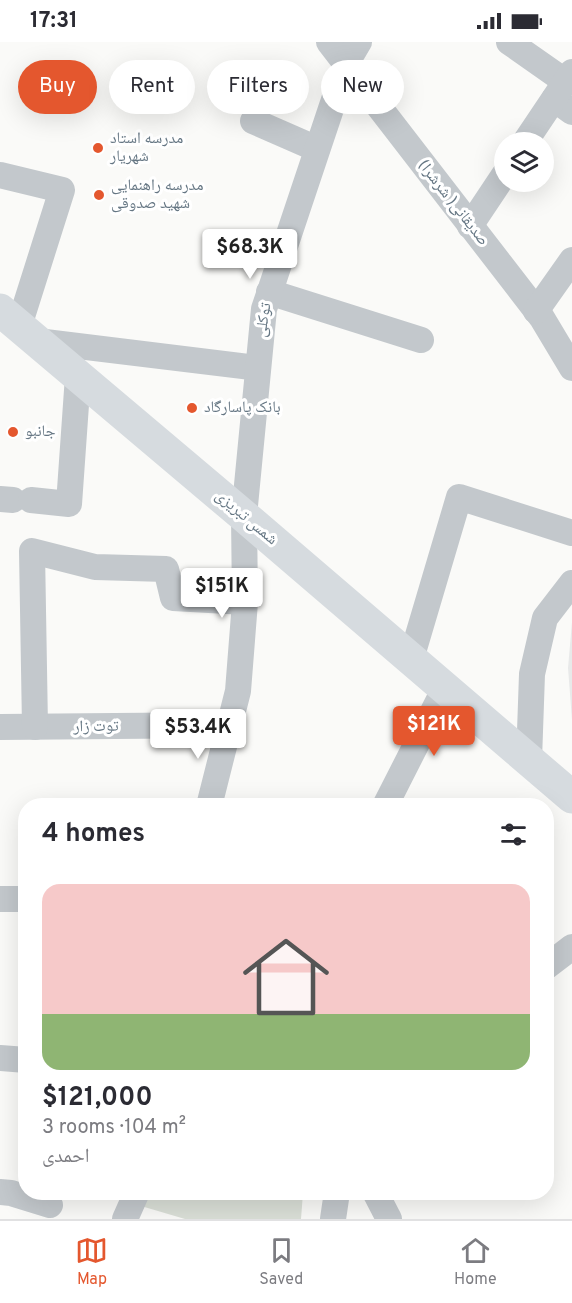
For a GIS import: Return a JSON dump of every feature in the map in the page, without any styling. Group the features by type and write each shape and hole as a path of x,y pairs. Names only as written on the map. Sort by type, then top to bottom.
{"main road":[{"name":"شمس تبریزی","path":"13,323 244,516 572,797"}],"street":[{"name":"(شرشرا )صدیقانی","path":"329,42 343,60"},
{"name":"توکلی","path":"348,60 359,42"},
{"path":"509,42 566,91 533,132"},
{"name":"توکلی","path":"211,798 238,691 245,602 244,516 264,309 329,114"},
{"name":"(شرشرا )صدیقانی","path":"384,114 536,311 572,368"},
{"path":"252,121 317,149"},
{"path":"0,174 62,190 13,323 258,368"},
{"path":"470,226 494,190"},
{"path":"536,311 572,260"},
{"path":"269,292 421,340"},
{"path":"15,499 69,504 78,376"},
{"path":"411,659 459,497 572,533"},
{"path":"35,727 32,551 95,567 165,569 173,598 245,602"},
{"path":"529,760 532,674 545,618 572,583"},
{"path":"388,798 445,688"},
{"name":"توت زار","path":"0,727 229,725"},
{"path":"0,899 18,899"},
{"path":"554,962 571,950"},
{"path":"0,1058 18,1059"},
{"path":"0,1192 18,1195"},
{"path":"36,1200 50,1204"},
{"path":"124,1219 133,1200"},
{"path":"333,1219 336,1200"},
{"path":"379,1200 389,1219"}],"shaded area":[{"path":"572,622 572,720 568,668"},
{"path":"144,1200 302,1200 301,1219 185,1219 141,1206"}],"place":[{"name":"مدرسه استاد شهریار","path":"98,148"},
{"name":"مدرسه راهنمایی شهید صدوقی","path":"99,195"},
{"name":"بانک پاسارگاد","path":"192,408"},
{"name":"جانبو","path":"13,432"}]}
